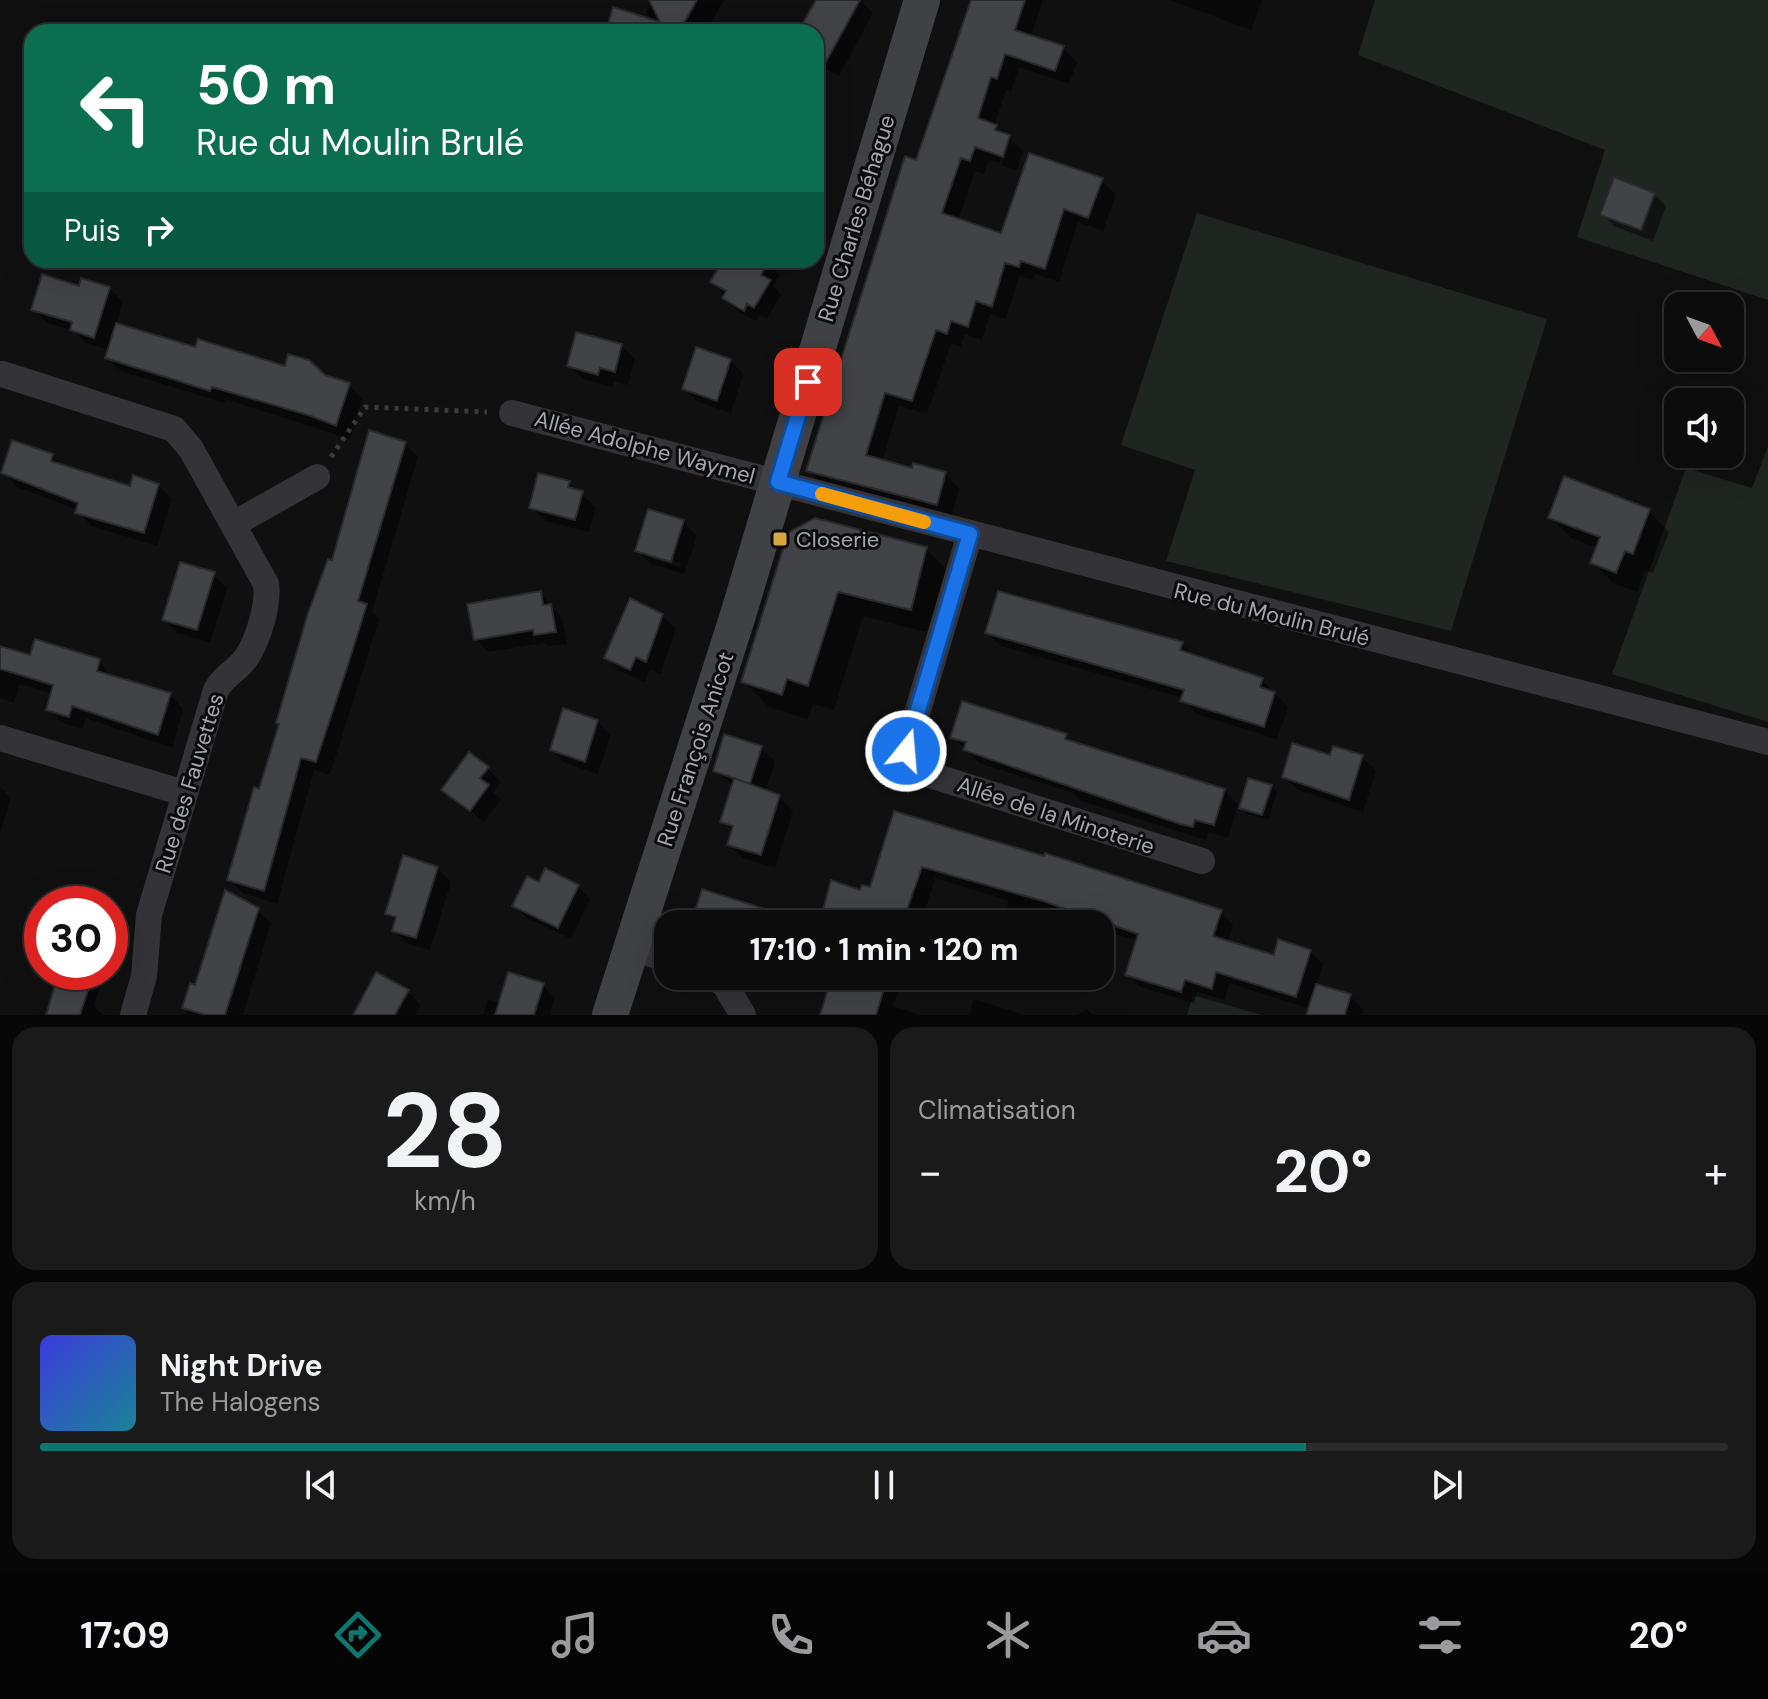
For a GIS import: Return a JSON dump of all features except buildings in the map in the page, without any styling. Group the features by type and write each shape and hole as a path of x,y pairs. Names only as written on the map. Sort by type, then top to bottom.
{"street":[{"name":"Rue Charles Béhague","path":"778,482 922,0"},
{"name":"Rue des Fauvettes","path":"2,374 174,429 191,449 266,584 266,601 247,658 227,674 216,690 184,793 146,926 144,976 133,1015"},
{"name":"Allée Adolphe Waymel","path":"512,413 778,482"},
{"path":"234,524 317,477"},
{"name":"Rue du Moulin Brulé","path":"778,482 1768,742"},
{"name":"Rue François Anicot","path":"610,1015 696,751 778,482"},
{"name":"Allée de la Minoterie","path":"970,534 906,751 921,772 1202,861"},
{"path":"0,738 184,793"},
{"path":"631,947 654,955"},
{"path":"728,990 743,1015"}],"path":[{"path":"317,477 365,407 512,413"}],"shaded area":[{"path":"1375,0 1768,0 1768,300 1577,237 1605,150 1358,55"},
{"path":"1197,213 1547,319 1451,631 1166,561 1195,470 1121,445"},
{"path":"1768,446 1768,722 1612,674 1686,468 1752,488"},
{"path":"1193,995 1262,1015 1187,1015"}],"slow traffic":[{"path":"822,494 924,522"}],"place":[{"name":"Closerie","path":"780,539"}],"route":[{"path":"808,382 778,482 970,534 906,751"}]}
